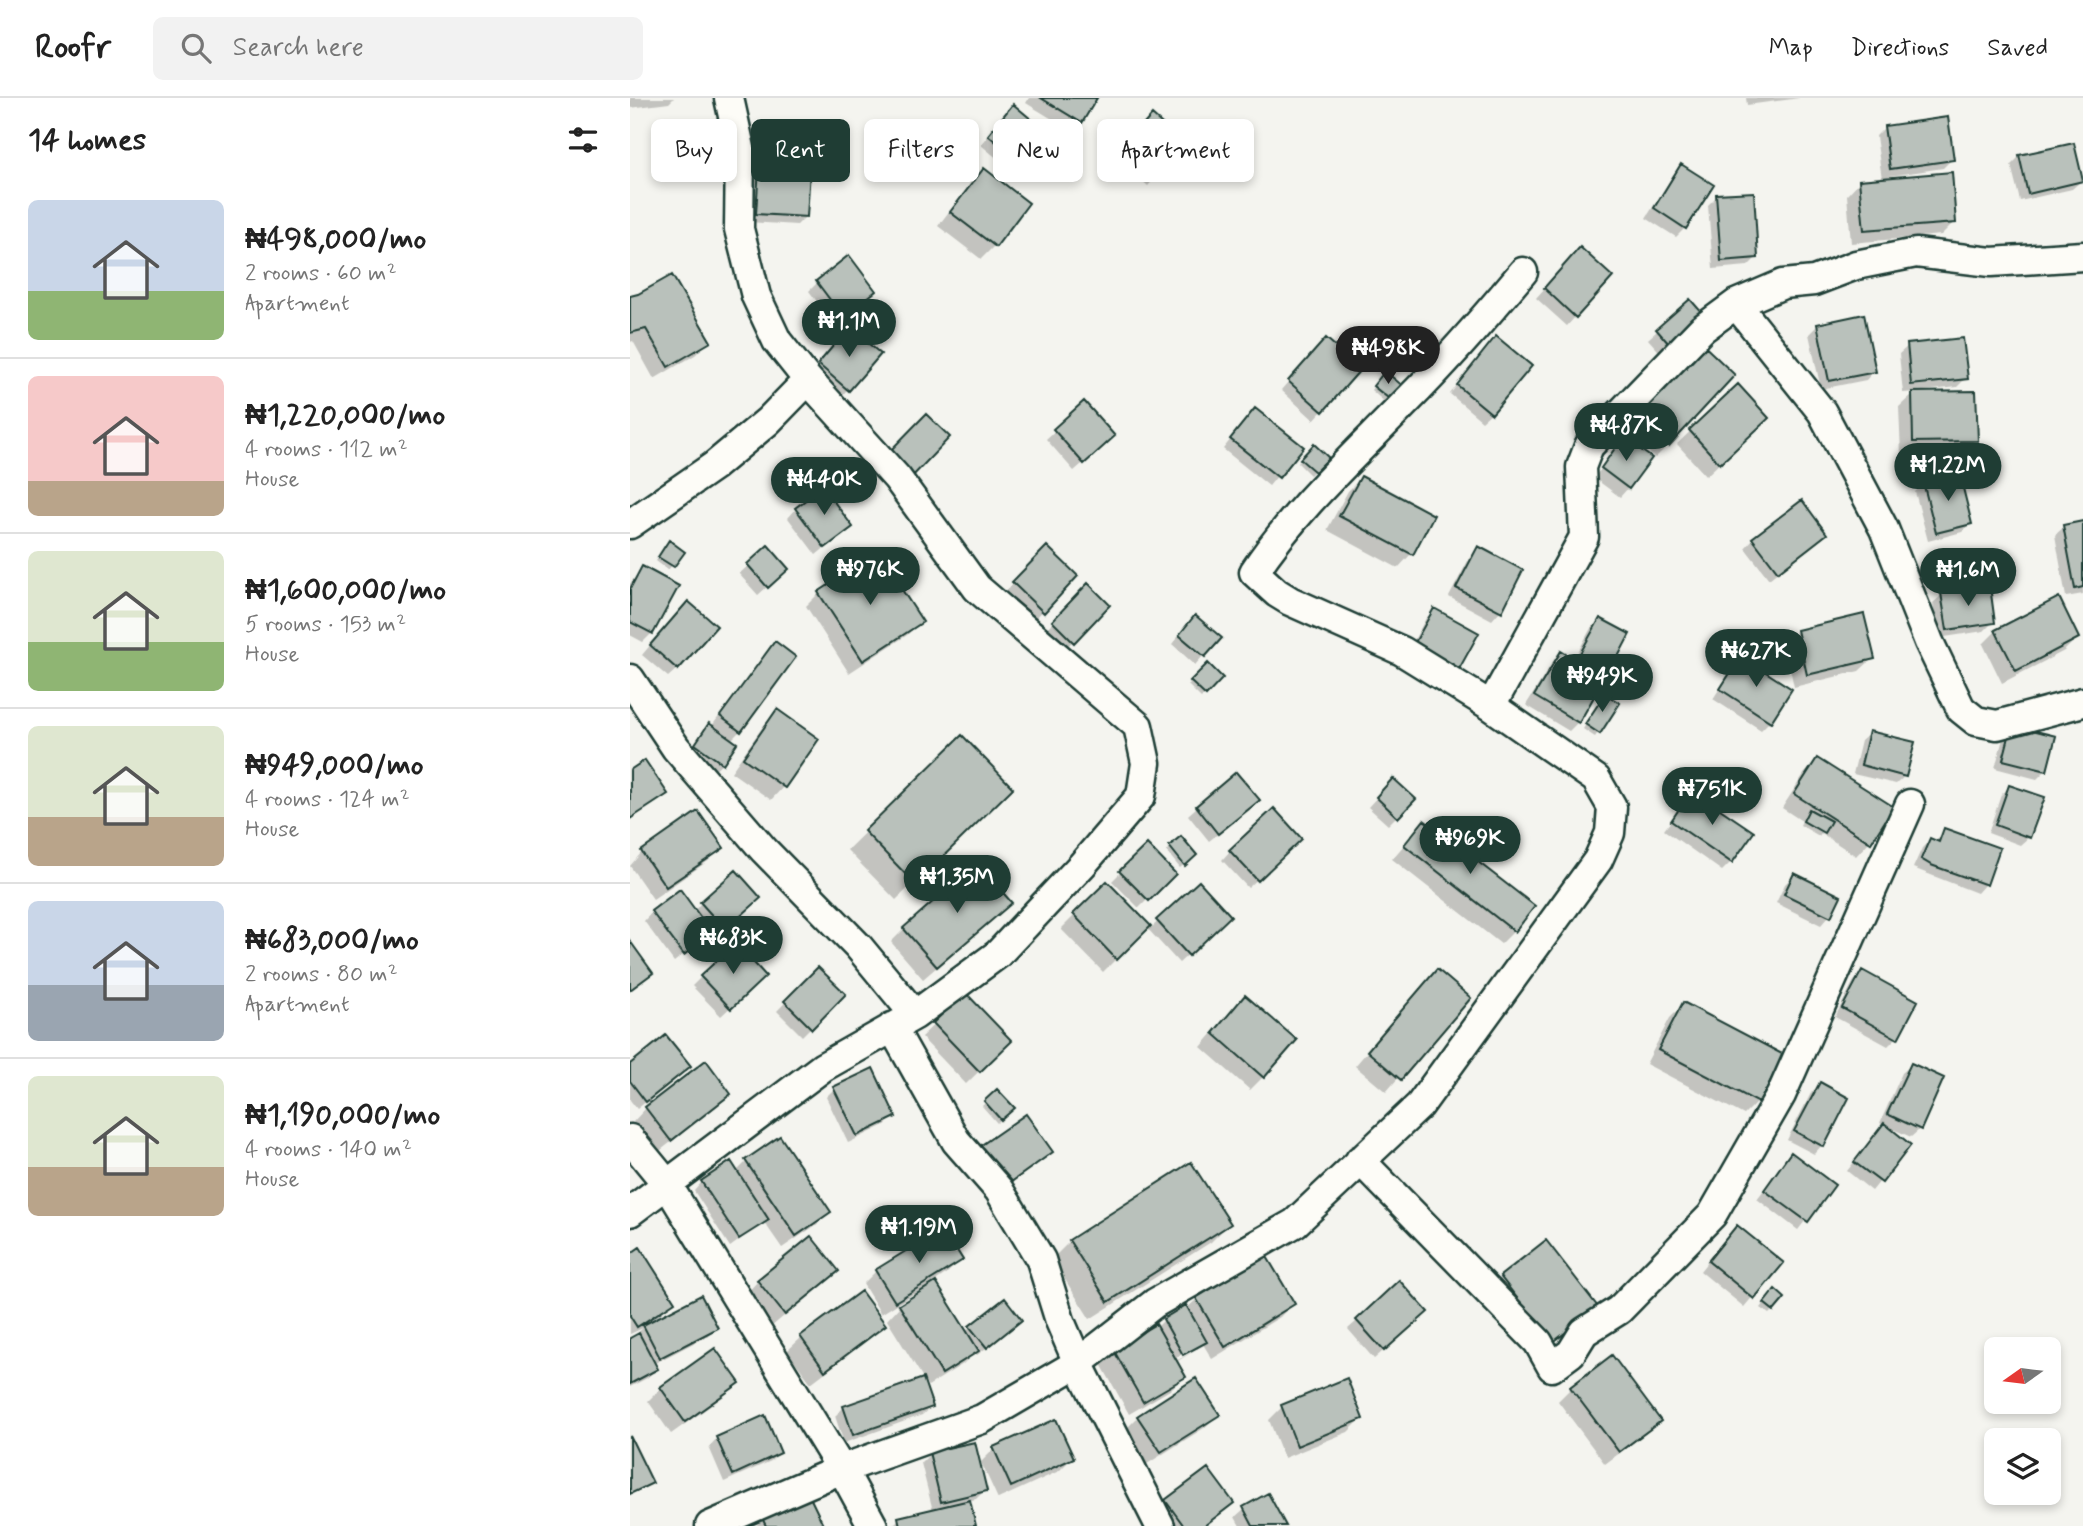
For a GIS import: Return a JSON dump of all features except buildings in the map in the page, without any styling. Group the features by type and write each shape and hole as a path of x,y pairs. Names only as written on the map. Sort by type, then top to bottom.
{"street":[{"path":"630,1212 823,1067 904,1021 998,954 1082,865 1141,796 1146,763 1138,726 977,588 897,478 808,380 777,341 756,296 739,229 740,148 729,98"},
{"path":"1491,706 1584,537 1581,467 1589,446 1702,329 1736,304 1783,284 1814,281 1856,265 1916,253 1991,262 2083,256"},
{"path":"710,1526 842,1469 982,1419 1078,1363 1155,1303 1296,1223 1420,1105 1598,860 1610,833 1612,807 1596,779 1491,706 1402,650 1290,601 1276,593 1254,572 1277,537 1340,468 1452,355 1523,272"},
{"path":"1736,304 1822,412 1884,529 1929,642 1961,709 1976,721 1997,725 2083,702"},
{"path":"630,524 714,466 768,421 808,380"},
{"path":"630,678 676,748 764,850 858,946 904,1021 956,1141 999,1190 1041,1260 1060,1321 1078,1363 1160,1526"},
{"path":"1360,1160 1538,1342 1552,1367 1571,1353 1584,1332 1619,1310 1712,1215 1781,1095 1910,804"},
{"path":"630,1139 667,1184 842,1469 873,1526"}]}
